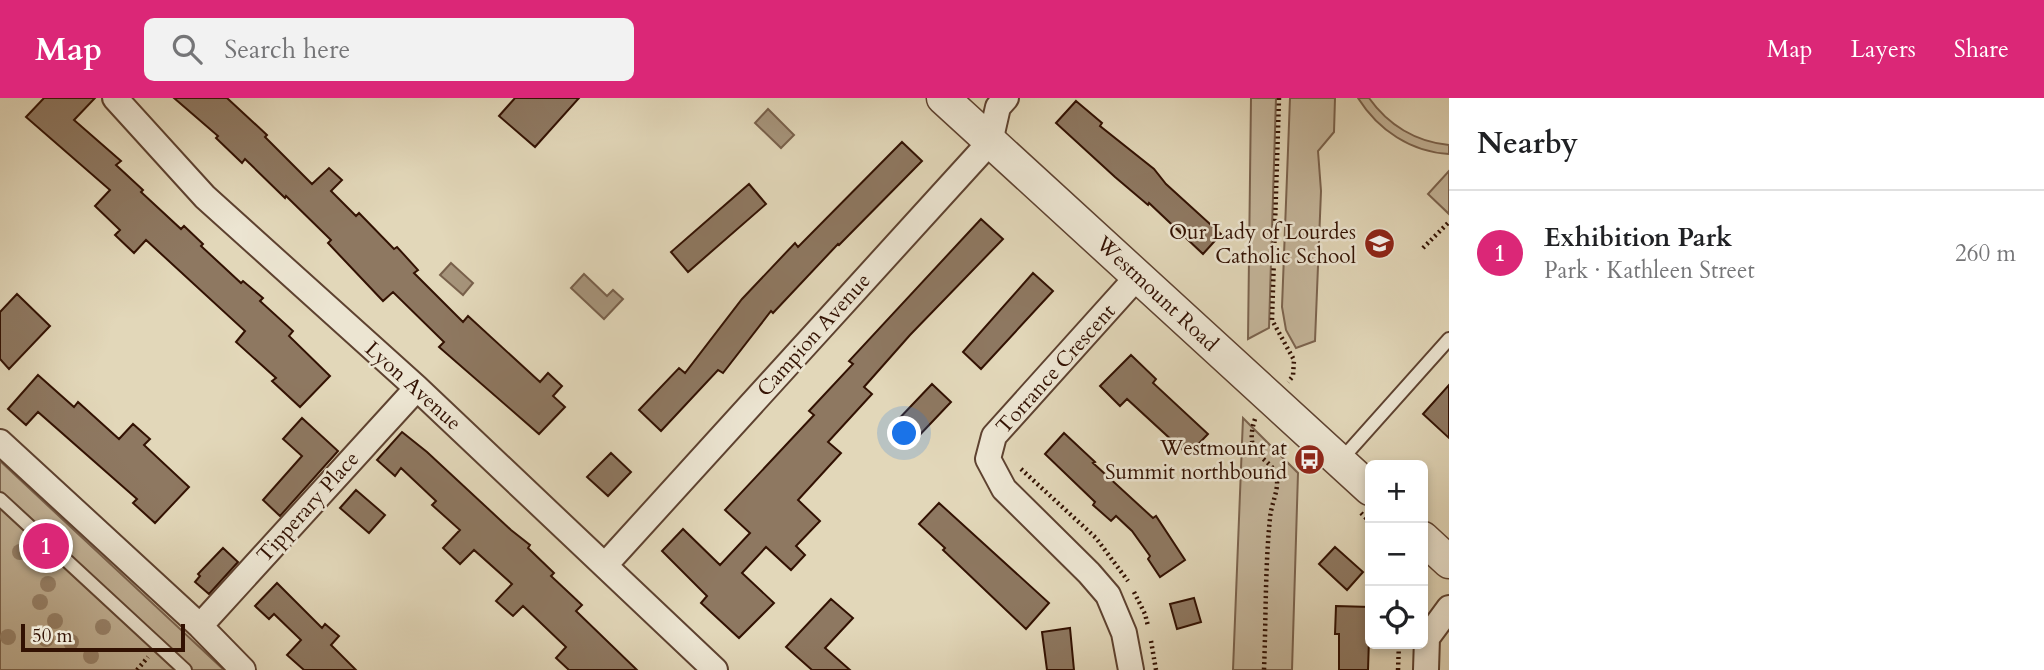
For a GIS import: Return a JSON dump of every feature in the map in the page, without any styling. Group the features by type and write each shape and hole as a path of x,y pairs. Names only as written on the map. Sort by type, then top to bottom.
{"street":[{"name":"Lyon Avenue","path":"115,98 205,197 417,388 715,670"},
{"name":"Westmount Road","path":"943,98 1340,461 1361,497"},
{"name":"Campion Avenue","path":"606,564 990,142 998,107 1006,98"},
{"name":"Torrance Crescent","path":"1131,670 1124,633 1108,595 1004,489 988,459 994,436 1139,276"},
{"name":"Tipperary Place","path":"200,626 417,388"},
{"path":"0,442 200,626 243,670"},
{"path":"1428,543 1449,562"},
{"path":"1426,670 1427,638 1449,608"}],"lane":[{"path":"1340,461 1449,339"},
{"path":"0,499 185,670"}],"path":[{"path":"1279,98 1272,320 1294,360 1293,376 1288,382"},
{"path":"1423,248 1449,222"},
{"path":"1264,670 1270,516 1277,480 1275,473 1251,443 1251,432 1256,417 1266,426"},
{"path":"1018,463 1022,470 1096,538 1126,576 1145,614 1148,627"},
{"path":"1151,639 1156,670"},
{"path":"1398,670 1399,649"}],"shaded area":[{"path":"1251,98 1276,98 1269,328 1248,339"},
{"path":"1290,98 1335,98 1334,132 1318,151 1321,191 1315,341 1296,348 1286,330 1282,307"},
{"path":"1358,98 1369,98 1394,124 1414,136 1449,145 1449,154 1422,149 1397,137 1375,120"},
{"path":"768,109 794,135 781,148 755,123"},
{"path":"1449,171 1449,214 1428,194"},
{"path":"451,263 473,283 463,295 440,275"},
{"path":"584,274 607,296 613,290 623,299 604,319 571,288"},
{"path":"1243,418 1298,473 1292,670 1233,670"},
{"path":"0,461 224,670 0,670"}],"building":[{"path":"44,98 95,98 74,120 121,161 116,165 143,190 141,192 181,229 184,226 203,244 201,246 241,283 243,281 263,298 260,301 293,331 289,336 330,376 300,407 272,381 276,378 236,342 245,331 146,240 134,253 115,235 120,230 95,206 110,190 26,117"},
{"path":"174,98 227,98 267,135 265,137 312,184 329,168 342,180 331,191 356,216 359,213 394,249 397,247 418,270 414,273 463,322 468,316 540,382 548,373 562,386 553,396 565,407 539,434 439,347 444,342 393,292 383,301 328,243 331,240 286,196 285,198 245,159 242,163 216,138 218,136"},
{"path":"515,98 579,98 535,147 499,116"},
{"path":"1076,101 1102,123 1100,126 1154,169 1166,184 1221,234 1203,254 1149,203 1148,205 1115,177 1056,123"},
{"path":"902,142 922,161 773,313 771,311 723,373 718,370 661,431 639,410 679,368 685,373 742,299 795,243 798,247"},
{"path":"749,184 766,204 688,272 671,252"},
{"path":"981,219 1003,239 864,387 872,394 828,442 841,453 798,500 820,521 796,546 805,555 791,570 766,547 742,573 774,603 739,638 701,603 707,596 662,551 683,529 720,565 750,533 725,510 814,415 809,411 853,364 849,361"},
{"path":"1033,273 1053,291 981,369 963,352"},
{"path":"17,294 50,326 9,369 0,359 0,312"},
{"path":"1131,355 1156,379 1153,383 1208,434 1188,455 1127,399 1120,406 1100,386"},
{"path":"38,375 74,407 78,402 119,439 133,424 150,439 144,445 189,487 155,523 133,503 137,499 38,412 26,425 8,409"},
{"path":"932,384 951,402 912,443 893,425"},
{"path":"1449,385 1449,438 1423,414"},
{"path":"302,418 338,451 280,516 263,500 302,456 283,439"},
{"path":"402,432 530,545 528,548 554,573 551,576 582,605 576,611 637,670 569,670 556,658 566,647 523,606 513,616 496,601 512,584 474,550 460,564 443,548 460,530 432,505 436,501 401,468 395,476 377,460"},
{"path":"1064,433 1153,518 1156,516 1185,560 1160,577 1148,559 1150,556 1132,531 1116,516 1111,521 1045,454"},
{"path":"611,453 631,472 608,496 587,477"},
{"path":"356,490 385,515 369,533 340,508"},
{"path":"939,503 1049,603 1026,629 919,524"},
{"path":"1335,547 1363,572 1347,590 1319,564"},
{"path":"223,548 238,562 209,594 195,582 200,576 198,574"},
{"path":"277,583 322,628 325,624 339,636 331,645 356,670 304,670 287,655 301,640 274,614 269,619 255,606"},
{"path":"1194,598 1201,622 1177,629 1170,604"},
{"path":"831,599 853,618 825,648 850,670 812,670 786,647"},
{"path":"1336,606 1365,607 1368,670 1339,670 1339,634 1335,634"},
{"path":"1070,628 1074,670 1047,670 1042,632"}],"place":[{"name":"Our Lady of Lourdes Catholic School","path":"1379,244"},
{"name":"Westmount at Summit northbound","path":"1310,460"},
{"name":"Exhibition Park","path":"46,546"}]}
